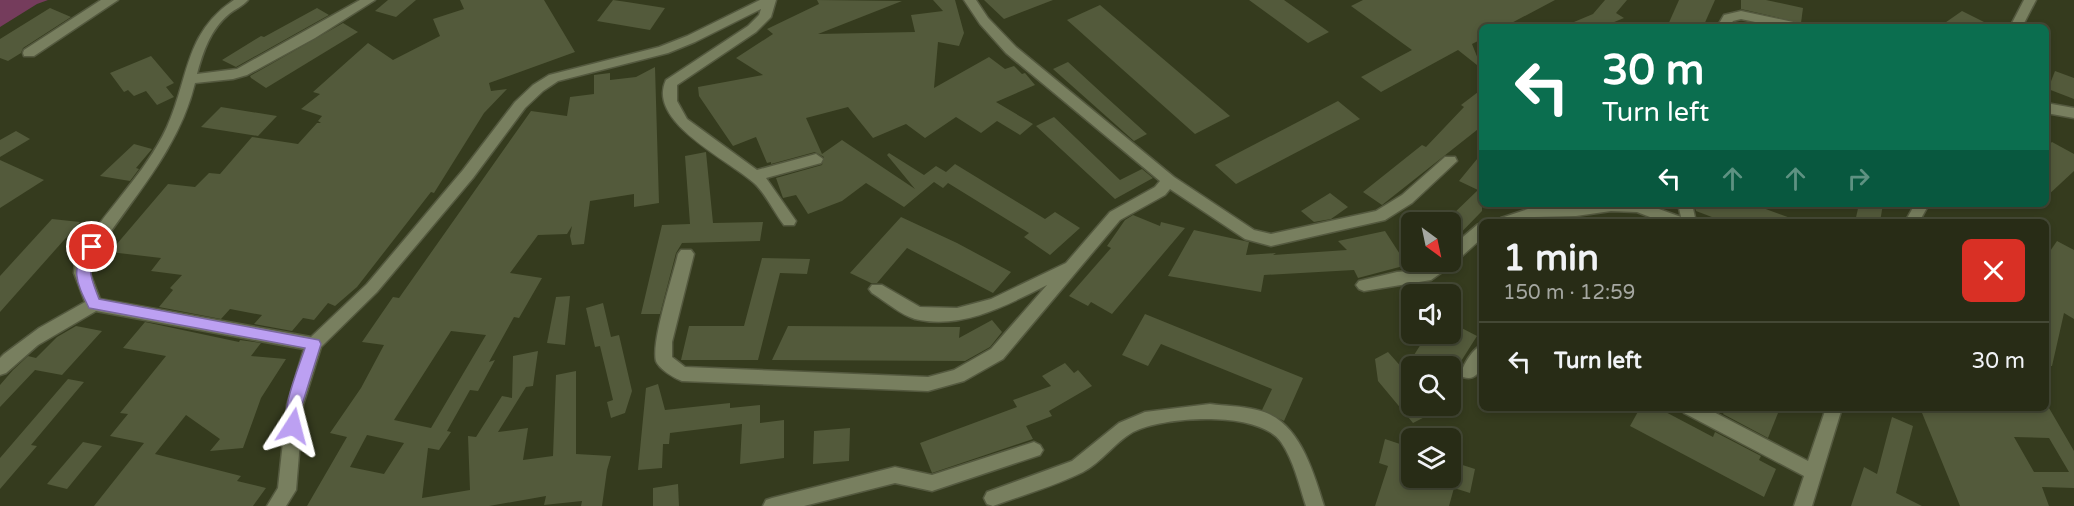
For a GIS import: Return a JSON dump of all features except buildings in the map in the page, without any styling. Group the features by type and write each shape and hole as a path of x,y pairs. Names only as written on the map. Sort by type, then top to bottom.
{"street":[{"path":"29,53 74,25 98,6 112,0"},
{"path":"94,304 82,273 83,261 159,154 174,127 194,57 210,25 218,15 242,0"},
{"path":"189,79 242,72 311,35 369,0"},
{"path":"770,0 765,17 752,29 671,83 670,101 682,122 755,176 789,221"},
{"path":"276,506 287,490 295,405 314,344 372,288 468,174 519,105 538,88 554,78 663,50 691,39 770,0"},
{"path":"970,0 984,21 1011,50 1169,181 1250,235 1271,240 1380,216 1407,199 1450,161"},
{"path":"2018,24 2030,0"},
{"path":"1725,24 1728,18 1742,15 1784,24"},
{"path":"2049,109 2074,113"},
{"path":"755,176 816,159"},
{"path":"686,254 664,342 664,360 682,374 928,384 958,376 997,354 1115,216 1160,191 1169,181"},
{"path":"1514,219 1534,212 1616,207"},
{"path":"1636,207 1670,219"},
{"path":"1461,247 1479,232"},
{"path":"877,289 917,313 957,314 995,304 1070,266"},
{"path":"1364,285 1397,278 1426,276 1432,272"},
{"path":"0,368 11,357 49,330 94,304 314,344"},
{"path":"1469,372 1479,357"},
{"path":"993,498 1078,466 1125,428 1151,417 1210,411 1258,417 1286,435 1303,468 1315,506"},
{"path":"1696,411 1814,473"},
{"path":"1803,506 1833,411"},
{"path":"772,506 896,475 932,483 1034,450"}],"shaded area":[{"path":"0,0 48,0 37,4 0,27"}],"route":[{"path":"92,247 83,261 82,273 94,304 314,344 295,405 293,426"}]}
